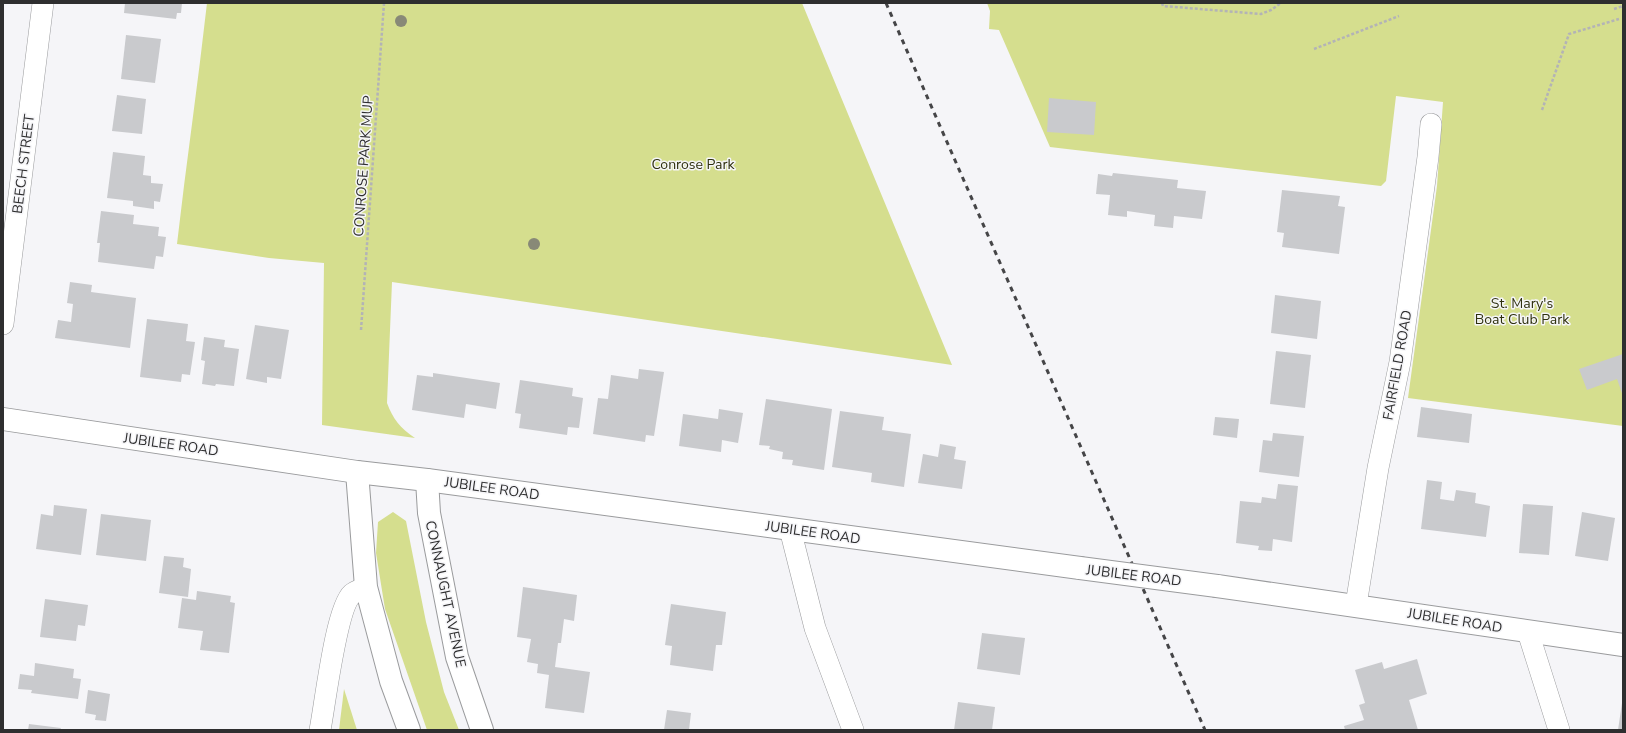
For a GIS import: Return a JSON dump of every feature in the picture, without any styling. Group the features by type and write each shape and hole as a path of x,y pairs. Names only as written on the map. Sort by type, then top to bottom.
{"street":[{"name":"BEECH STREET","path":"3,324 43,3"},
{"name":"FAIRFIELD ROAD","path":"1356,605 1378,468 1400,362 1428,157 1431,124"},
{"name":"JUBILEE ROAD","path":"3,419 357,472 427,480 1217,586 1623,645"},
{"path":"357,472 366,586 391,681 409,730"},
{"name":"CONNAUGHT AVENUE","path":"427,480 429,513 457,657 482,730"},
{"path":"790,529 815,628 853,730"},
{"path":"320,730 343,609 352,594 366,586"},
{"path":"1528,632 1559,730"}],"path":[{"name":"CONROSE PARK MUP","path":"361,330 384,3"},
{"path":"1162,3 1163,6 1261,14 1271,10 1281,3"},
{"path":"1614,9 1623,6"},
{"path":"1314,49 1398,16"},
{"path":"1542,110 1569,34 1619,19"}],"green space":[{"name":"Conrose Park","path":"207,3 802,3 952,365 392,282 387,403 398,423 405,431 415,438 322,425 324,263 269,258 177,244"},
{"name":"St. Mary's Boat Club Park","path":"987,3 1623,3 1623,426 1408,398 1437,186 1443,102 1396,96 1386,181 1381,186 1050,147 999,30 989,29 990,11"},
{"path":"393,512 406,521 426,622 444,692 459,730 427,730 385,609 376,553 378,522"},
{"path":"344,689 357,730 339,730"}],"building":[{"path":"125,3 182,3 181,13 177,13 176,19 124,13"},
{"path":"126,35 161,39 155,83 121,79"},
{"path":"117,95 146,99 142,134 112,131"},
{"path":"1049,98 1096,102 1094,135 1047,132"},
{"path":"113,152 145,156 143,175 151,176 151,183 163,184 160,202 154,201 154,209 133,206 133,201 107,198"},
{"path":"1113,173 1178,180 1177,188 1206,191 1202,219 1174,216 1173,228 1154,226 1155,215 1127,211 1127,217 1108,215 1110,195 1096,194 1098,174 1112,176"},
{"path":"1282,190 1340,196 1338,206 1345,207 1339,254 1282,247 1284,233 1277,232"},
{"path":"101,211 134,215 133,224 159,227 158,236 166,237 163,257 156,256 154,269 98,262 100,243 97,243"},
{"path":"70,282 92,285 91,292 136,298 130,348 55,338 58,320 71,322 73,304 67,303"},
{"path":"1275,295 1321,301 1317,339 1271,333"},
{"path":"147,319 188,324 186,341 195,342 190,375 182,374 181,382 140,377"},
{"path":"255,325 289,330 281,379 267,377 267,383 246,379"},
{"path":"204,337 225,340 224,347 239,349 234,386 202,384 205,361 201,360"},
{"path":"1276,351 1311,355 1305,408 1270,404"},
{"path":"1623,354 1623,396 1617,379 1587,390 1579,369"},
{"path":"639,369 664,372 654,436 646,435 645,442 593,434 598,398 608,399 611,375 638,379"},
{"path":"433,373 500,383 496,409 466,404 464,418 412,410 417,375 433,377"},
{"path":"520,380 573,388 572,396 583,398 579,428 568,427 567,435 519,428 521,414 515,413"},
{"path":"766,399 832,409 824,470 792,465 793,460 782,459 783,452 769,449 770,446 759,445"},
{"path":"1421,407 1472,414 1469,443 1417,437"},
{"path":"719,409 743,413 738,443 722,440 721,452 679,446 683,414 718,419"},
{"path":"840,411 884,417 882,430 911,434 904,487 871,482 872,473 832,467"},
{"path":"1215,417 1239,419 1237,438 1213,435"},
{"path":"1273,433 1304,436 1299,477 1259,472 1263,440 1272,441"},
{"path":"940,444 956,447 954,459 966,461 962,489 918,483 923,454 938,457"},
{"path":"1427,480 1442,482 1440,499 1454,501 1456,490 1476,493 1475,503 1490,506 1486,537 1421,529"},
{"path":"1278,484 1298,486 1292,542 1273,539 1272,551 1258,550 1259,546 1236,543 1240,501 1261,503 1262,497 1276,499"},
{"path":"1523,504 1553,506 1549,555 1519,553"},
{"path":"54,505 87,509 81,555 36,549 41,514 53,516"},
{"path":"1582,512 1615,518 1608,561 1575,556"},
{"path":"101,514 151,520 146,561 96,555"},
{"path":"164,556 184,558 183,567 191,569 188,597 159,593"},
{"path":"523,587 577,595 574,621 564,619 561,643 558,643 555,667 590,672 584,713 545,708 549,675 537,673 538,664 527,662 531,639 517,637"},
{"path":"197,591 231,596 230,602 235,603 229,653 200,650 203,631 178,628 182,598 196,600"},
{"path":"45,599 88,605 85,626 78,625 76,641 40,637"},
{"path":"671,604 726,612 722,645 716,645 713,671 670,665 672,646 665,645"},
{"path":"982,633 1025,638 1020,675 977,669"},
{"path":"1417,659 1427,694 1409,700 1418,730 1345,730 1344,726 1364,720 1359,705 1365,703 1355,670 1382,662 1384,669"},
{"path":"35,663 74,669 73,678 81,679 78,699 31,693 32,690 18,689 20,674 34,676"},
{"path":"88,690 110,694 106,721 95,720 96,715 85,713"},
{"path":"958,702 995,707 992,730 954,730"},
{"path":"1622,703 1623,730 1618,730"},
{"path":"667,710 691,713 689,730 664,730"},
{"path":"29,724 61,728 60,730 28,730"}],"railway":[{"path":"886,3 1205,730"}]}
